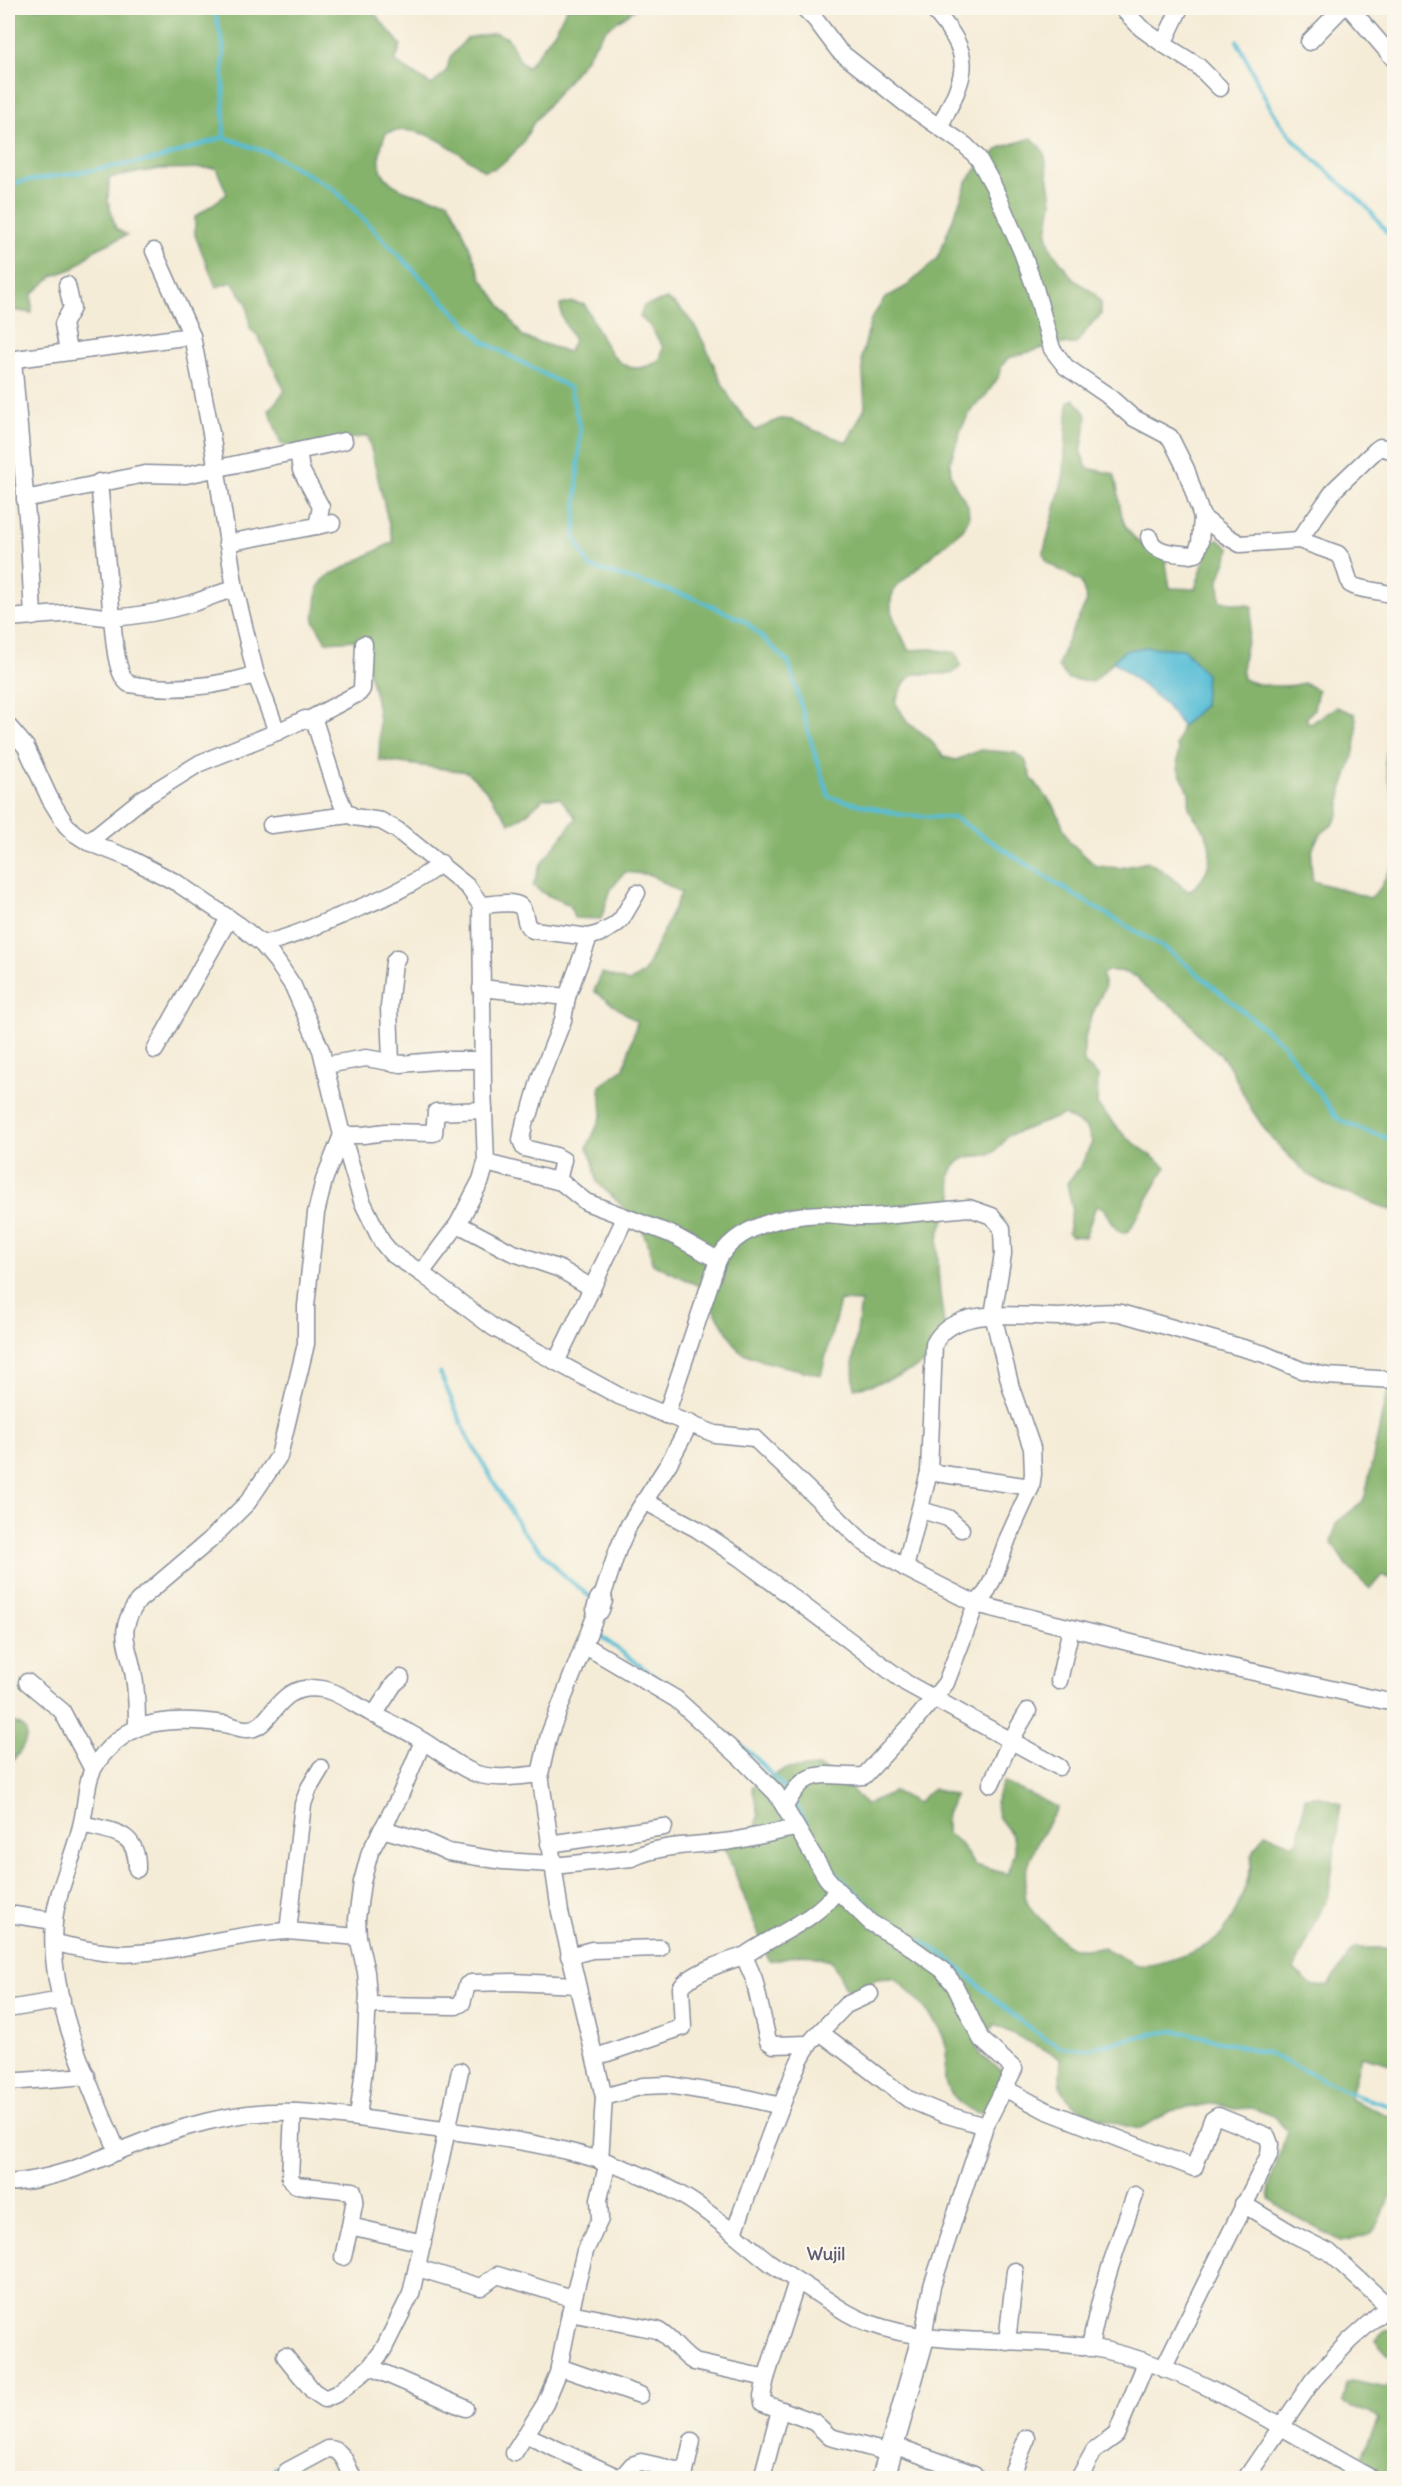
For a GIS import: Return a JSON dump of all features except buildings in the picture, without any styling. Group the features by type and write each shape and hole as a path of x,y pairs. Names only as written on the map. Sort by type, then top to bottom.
{"street":[{"path":"804,8 839,51 906,104 940,126 972,151 993,185 1025,261 1035,288 1048,338 1059,359 1066,367 1107,395 1132,417 1170,437 1186,470 1202,517 1200,543 1196,554 1191,555 1159,550 1151,544 1149,537"},
{"path":"932,8 959,42 963,64 963,75 940,126"},
{"path":"1122,8 1141,28 1198,66 1220,88"},
{"path":"1163,44 1180,8"},
{"path":"1309,42 1342,8"},
{"path":"1350,8 1395,59"},
{"path":"154,251 192,336 217,469 235,589 256,675 277,732"},
{"path":"67,285 72,308 63,324 68,351"},
{"path":"33,617 25,499 10,360 192,336"},
{"path":"25,499 145,474 186,475 344,441"},
{"path":"1302,536 1335,489 1376,450 1380,447 1395,451"},
{"path":"227,543 325,524 321,507 301,470 298,451"},
{"path":"99,482 112,618 121,672 125,681 129,684 192,688 221,685 256,675"},
{"path":"1202,517 1237,542 1302,536 1338,554 1342,559 1350,584 1354,587 1382,590 1395,596"},
{"path":"8,618 74,613 112,618 132,616 190,604 214,594 235,589"},
{"path":"88,842 142,799 179,775 225,752 310,719 359,693 362,689 364,644"},
{"path":"310,719 317,728 337,792 349,815"},
{"path":"8,726 29,753 50,799 66,825 88,842 129,858 177,883 229,918 262,944 277,962 293,986 326,1065 342,1135 362,1201 381,1242 391,1253 422,1273 494,1328 619,1396 724,1436 748,1435 754,1438 863,1542 905,1568 976,1604 1195,1659 1395,1702"},
{"path":"271,825 349,815 388,825 441,863 468,887 481,905 482,1060 486,1163 481,1180 459,1224 422,1273"},
{"path":"262,944 289,938 397,892 423,878 441,863"},
{"path":"481,905 514,904 520,906 526,924 533,930 589,937 614,927 637,892"},
{"path":"155,1050 229,918"},
{"path":"558,1181 563,1160 524,1148 520,1140 540,1078 563,1020 567,997 589,937"},
{"path":"391,1063 390,1007 394,962 397,958"},
{"path":"481,988 567,997"},
{"path":"326,1065 366,1058 391,1063 482,1060"},
{"path":"342,1135 386,1132 434,1133 436,1112 484,1110"},
{"path":"137,1728 134,1675 125,1643 125,1629 130,1612 138,1601 210,1540 248,1502 270,1472 284,1442 306,1344 306,1306 316,1213 324,1180 342,1135"},
{"path":"486,1163 558,1181 586,1202 673,1235 718,1260"},
{"path":"666,1414 718,1260 725,1247 739,1236 765,1224 822,1214 865,1218 969,1208 986,1212 999,1221 1004,1238 1003,1254 993,1316 1011,1388 1032,1448 1033,1474 1030,1487 994,1577 986,1593 976,1604 946,1683 864,1776 842,1777 826,1774 813,1776 803,1780 785,1807"},
{"path":"556,1362 625,1218"},
{"path":"459,1224 511,1252 560,1269 592,1288"},
{"path":"905,1568 929,1472 934,1344 938,1336 949,1327 972,1318 1062,1317 1106,1311 1120,1313 1264,1354 1301,1370 1327,1376 1395,1380"},
{"path":"514,2453 545,2404 559,2367 571,2305 585,2251 600,2219 604,2161 604,2097 596,2057 569,1956 552,1865 540,1774 549,1735 618,1548 629,1525 646,1502 690,1424"},
{"path":"929,1472 1030,1487"},
{"path":"646,1502 697,1529 740,1558 884,1668 1059,1767"},
{"path":"921,1510 948,1518 961,1529"},
{"path":"1059,1681 1071,1628"},
{"path":"584,1645 676,1699 776,1792 826,1877 837,1890 871,1923 904,1942 943,1970 954,1986 981,2039 1014,2069 985,2126 932,2286 923,2338 883,2478"},
{"path":"374,1715 400,1678"},
{"path":"27,1682 62,1711 92,1768"},
{"path":"118,2152 87,2076 57,1983 54,1921 82,1824 92,1768 97,1760 120,1738 137,1728 173,1722 225,1724 248,1730 264,1720 290,1693 313,1688 340,1696 423,1741 477,1774 498,1777 540,1774"},
{"path":"991,1784 1011,1740 1028,1711"},
{"path":"358,2118 365,2060 368,2005 366,1972 357,1937 362,1882 370,1852 399,1798 423,1741"},
{"path":"288,1931 303,1804 321,1768"},
{"path":"82,1824 126,1837 134,1845 137,1854 137,1869"},
{"path":"549,1844 664,1827"},
{"path":"382,1829 424,1840 443,1851 464,1856 503,1862 552,1865 632,1858 644,1852 675,1846 731,1841 796,1828"},
{"path":"596,2057 683,2027 681,1988 684,1983 692,1977 744,1956 809,1917 827,1904 837,1890"},
{"path":"8,1914 54,1921"},
{"path":"54,1943 114,1953 135,1954 255,1933 288,1931 357,1937"},
{"path":"569,1956 592,1950 660,1948"},
{"path":"744,1956 754,1979 768,2041 774,2045 807,2044"},
{"path":"368,2005 456,2007 462,2003 467,1985 471,1983 577,1985"},
{"path":"734,2234 781,2106 807,2044 846,2005 870,1994"},
{"path":"8,2009 62,2000"},
{"path":"820,2032 908,2099 934,2111 985,2126"},
{"path":"285,2355 313,2391 325,2399 338,2393 370,2367 403,2313 411,2294 460,2071"},
{"path":"8,2082 87,2076"},
{"path":"604,2097 643,2086 668,2085 781,2106"},
{"path":"1004,2088 1046,2110 1194,2168 1212,2120 1218,2116 1268,2136 1269,2155 1163,2369"},
{"path":"293,2112 290,2178 296,2185 353,2191 355,2199 343,2258"},
{"path":"8,2183 54,2177 171,2132 214,2120 248,2114 293,2112 358,2118 534,2145 604,2161 667,2187 691,2201 797,2281 857,2318 923,2338 1090,2348 1146,2363 1231,2399 1371,2478"},
{"path":"1090,2348 1095,2319 1109,2270 1135,2195"},
{"path":"1243,2204 1329,2252 1391,2303 1349,2341 1313,2379 1246,2478"},
{"path":"350,2226 423,2243"},
{"path":"418,2268 477,2286 485,2284 493,2276 501,2275 571,2305 657,2330 664,2334 684,2356 694,2362 765,2378"},
{"path":"1007,2342 1015,2271"},
{"path":"797,2281 765,2378 761,2401 814,2422 830,2438 892,2449 974,2474 976,2478"},
{"path":"1079,2478 1094,2451 1116,2435 1146,2363"},
{"path":"370,2367 465,2409"},
{"path":"559,2367 640,2395"},
{"path":"762,2478 780,2410"},
{"path":"526,2434 615,2476 622,2477 632,2465 641,2462 685,2475 692,2441"},
{"path":"1010,2478 1028,2438"},
{"path":"287,2471 333,2448 340,2452 353,2478"}],"green space":[{"path":"8,8 370,8 401,45 395,62 432,85 447,70 450,57 467,38 496,33 508,38 519,59 527,68 555,31 567,8 637,8 605,30 584,61 534,122 522,144 506,161 495,168 484,171 451,147 426,134 399,130 386,133 380,151 380,165 385,176 404,190 448,201 460,223 482,279 523,337 568,352 574,341 562,317 560,305 573,302 585,305 612,355 621,363 632,368 645,367 660,360 663,347 649,325 640,317 644,306 667,299 690,319 724,388 755,430 786,419 847,442 865,407 862,356 871,319 885,298 907,286 937,259 968,180 982,162 1002,147 1032,138 1044,152 1050,187 1052,202 1047,234 1051,249 1073,279 1094,293 1101,303 1101,315 1076,344 1058,344 1008,358 1001,367 998,378 984,398 973,407 961,429 950,463 951,475 968,505 969,518 963,529 897,586 891,602 891,610 908,650 932,649 956,653 961,665 952,674 914,674 905,682 895,702 908,723 928,737 944,757 956,760 981,750 1015,753 1025,760 1032,779 1055,808 1069,841 1096,866 1120,868 1148,862 1188,891 1202,879 1209,862 1209,844 1202,827 1191,813 1187,786 1178,769 1179,749 1176,746 1182,726 1204,705 1124,651 1093,682 1068,679 1058,666 1067,641 1087,601 1081,582 1048,563 1043,554 1064,474 1068,402 1074,399 1087,416 1081,453 1087,468 1114,474 1124,523 1139,542 1165,558 1170,588 1195,589 1209,546 1218,539 1230,549 1219,580 1220,601 1252,606 1243,662 1243,679 1273,686 1304,683 1318,690 1314,709 1306,719 1310,724 1337,707 1355,714 1356,742 1338,815 1334,823 1318,837 1313,849 1311,868 1313,881 1370,898 1379,890 1394,863 1394,1211 1328,1186 1307,1174 1270,1137 1250,1107 1231,1069 1221,1055 1202,1039 1183,1014 1145,988 1137,977 1120,971 1107,971 1102,975 1105,987 1086,1033 1084,1063 1098,1076 1097,1105 1125,1136 1166,1167 1129,1231 1122,1233 1117,1230 1104,1208 1096,1206 1085,1237 1072,1236 1068,1233 1072,1208 1067,1183 1081,1166 1092,1142 1087,1128 1064,1115 1007,1136 994,1152 961,1160 950,1174 952,1202 938,1240 940,1296 948,1351 891,1379 854,1388 853,1362 861,1302 840,1301 821,1375 763,1361 739,1351 699,1286 652,1263 649,1247 639,1222 597,1182 593,1161 587,1148 602,1115 600,1086 624,1068 637,1022 594,991 602,973 629,982 644,973 681,893 651,875 625,872 611,889 601,919 574,918 570,905 533,886 540,865 576,818 560,798 544,798 524,816 510,823 485,789 467,772 379,760 380,743 376,698 356,640 326,642 314,621 318,587 326,577 393,542 368,436 292,447 281,444 269,410 285,391 258,336 250,329 247,303 232,282 216,287 195,235 195,217 227,194 216,168 159,169 109,178 108,201 116,229 127,235 95,250 74,268 53,276 32,294 32,313 8,309"},
{"path":"1394,707 1394,800 1385,766 1391,708"},
{"path":"1393,1374 1394,1580 1382,1575 1370,1589 1346,1565 1332,1543 1336,1523 1362,1502 1365,1496"},
{"path":"8,1720 22,1726 26,1735 24,1745 11,1762 8,1761"},
{"path":"819,1767 845,1781 865,1805 894,1791 917,1803 933,1788 955,1796 946,1813 946,1833 959,1842 974,1865 1007,1874 1015,1853 1013,1836 999,1818 995,1803 1003,1782 1058,1807 1038,1842 1027,1870 1025,1897 1030,1908 1070,1946 1078,1949 1106,1949 1138,1965 1156,1964 1180,1957 1219,1937 1239,1904 1249,1874 1252,1855 1265,1833 1293,1844 1298,1841 1305,1797 1317,1796 1341,1803 1329,1893 1294,1970 1312,1986 1329,1985 1354,1948 1394,1948 1394,2065 1361,2056 1350,2099 1394,2118 1394,2192 1387,2201 1377,2227 1366,2235 1340,2241 1287,2212 1270,2199 1269,2187 1287,2131 1274,2116 1252,2108 1234,2109 1215,2103 1170,2111 1140,2129 1119,2124 1082,2110 1072,2103 1065,2095 1060,2083 1061,2058 995,2025 976,2047 981,2056 1004,2072 990,2104 980,2113 963,2105 950,2091 945,2080 946,2048 942,2034 921,2004 894,1978 876,1979 860,1990 848,1991 831,1960 803,1954 769,1961 720,1835 754,1829 759,1814 752,1787 785,1769"},
{"path":"1394,2329 1394,2361 1375,2340 1385,2330"},
{"path":"1394,2368 1394,2478 1385,2478 1368,2469 1362,2456 1378,2420 1366,2411 1342,2402 1346,2384 1352,2381 1387,2388"}],"water":[{"path":"1146,647 1184,649 1206,674 1204,705 1182,726 1164,703 1113,661 1124,651"}],"waterway":[{"path":"214,8 223,44 224,137"},
{"path":"1237,41 1278,120 1313,158 1371,211 1394,241"},
{"path":"8,184 159,159 224,137 271,154 334,189 484,342 570,388 580,428 575,538 590,567 694,598 745,621 789,663 829,797 902,815 955,818 1076,896 1171,952 1283,1044 1338,1119 1394,1140"},
{"path":"440,1373 467,1436 521,1529 562,1574 594,1600"},
{"path":"603,1617 600,1632 603,1638 668,1686"},
{"path":"718,1727 754,1756 789,1793"},
{"path":"795,1802 825,1859"},
{"path":"828,1865 881,1917 944,1955 1018,2019 1060,2047 1085,2049 1150,2034 1175,2031 1188,2033 1267,2053 1360,2097 1394,2107"},
{"path":"275,2468 282,2478"}],"district":[{"name":"Wujil","path":"826,2254"}]}
